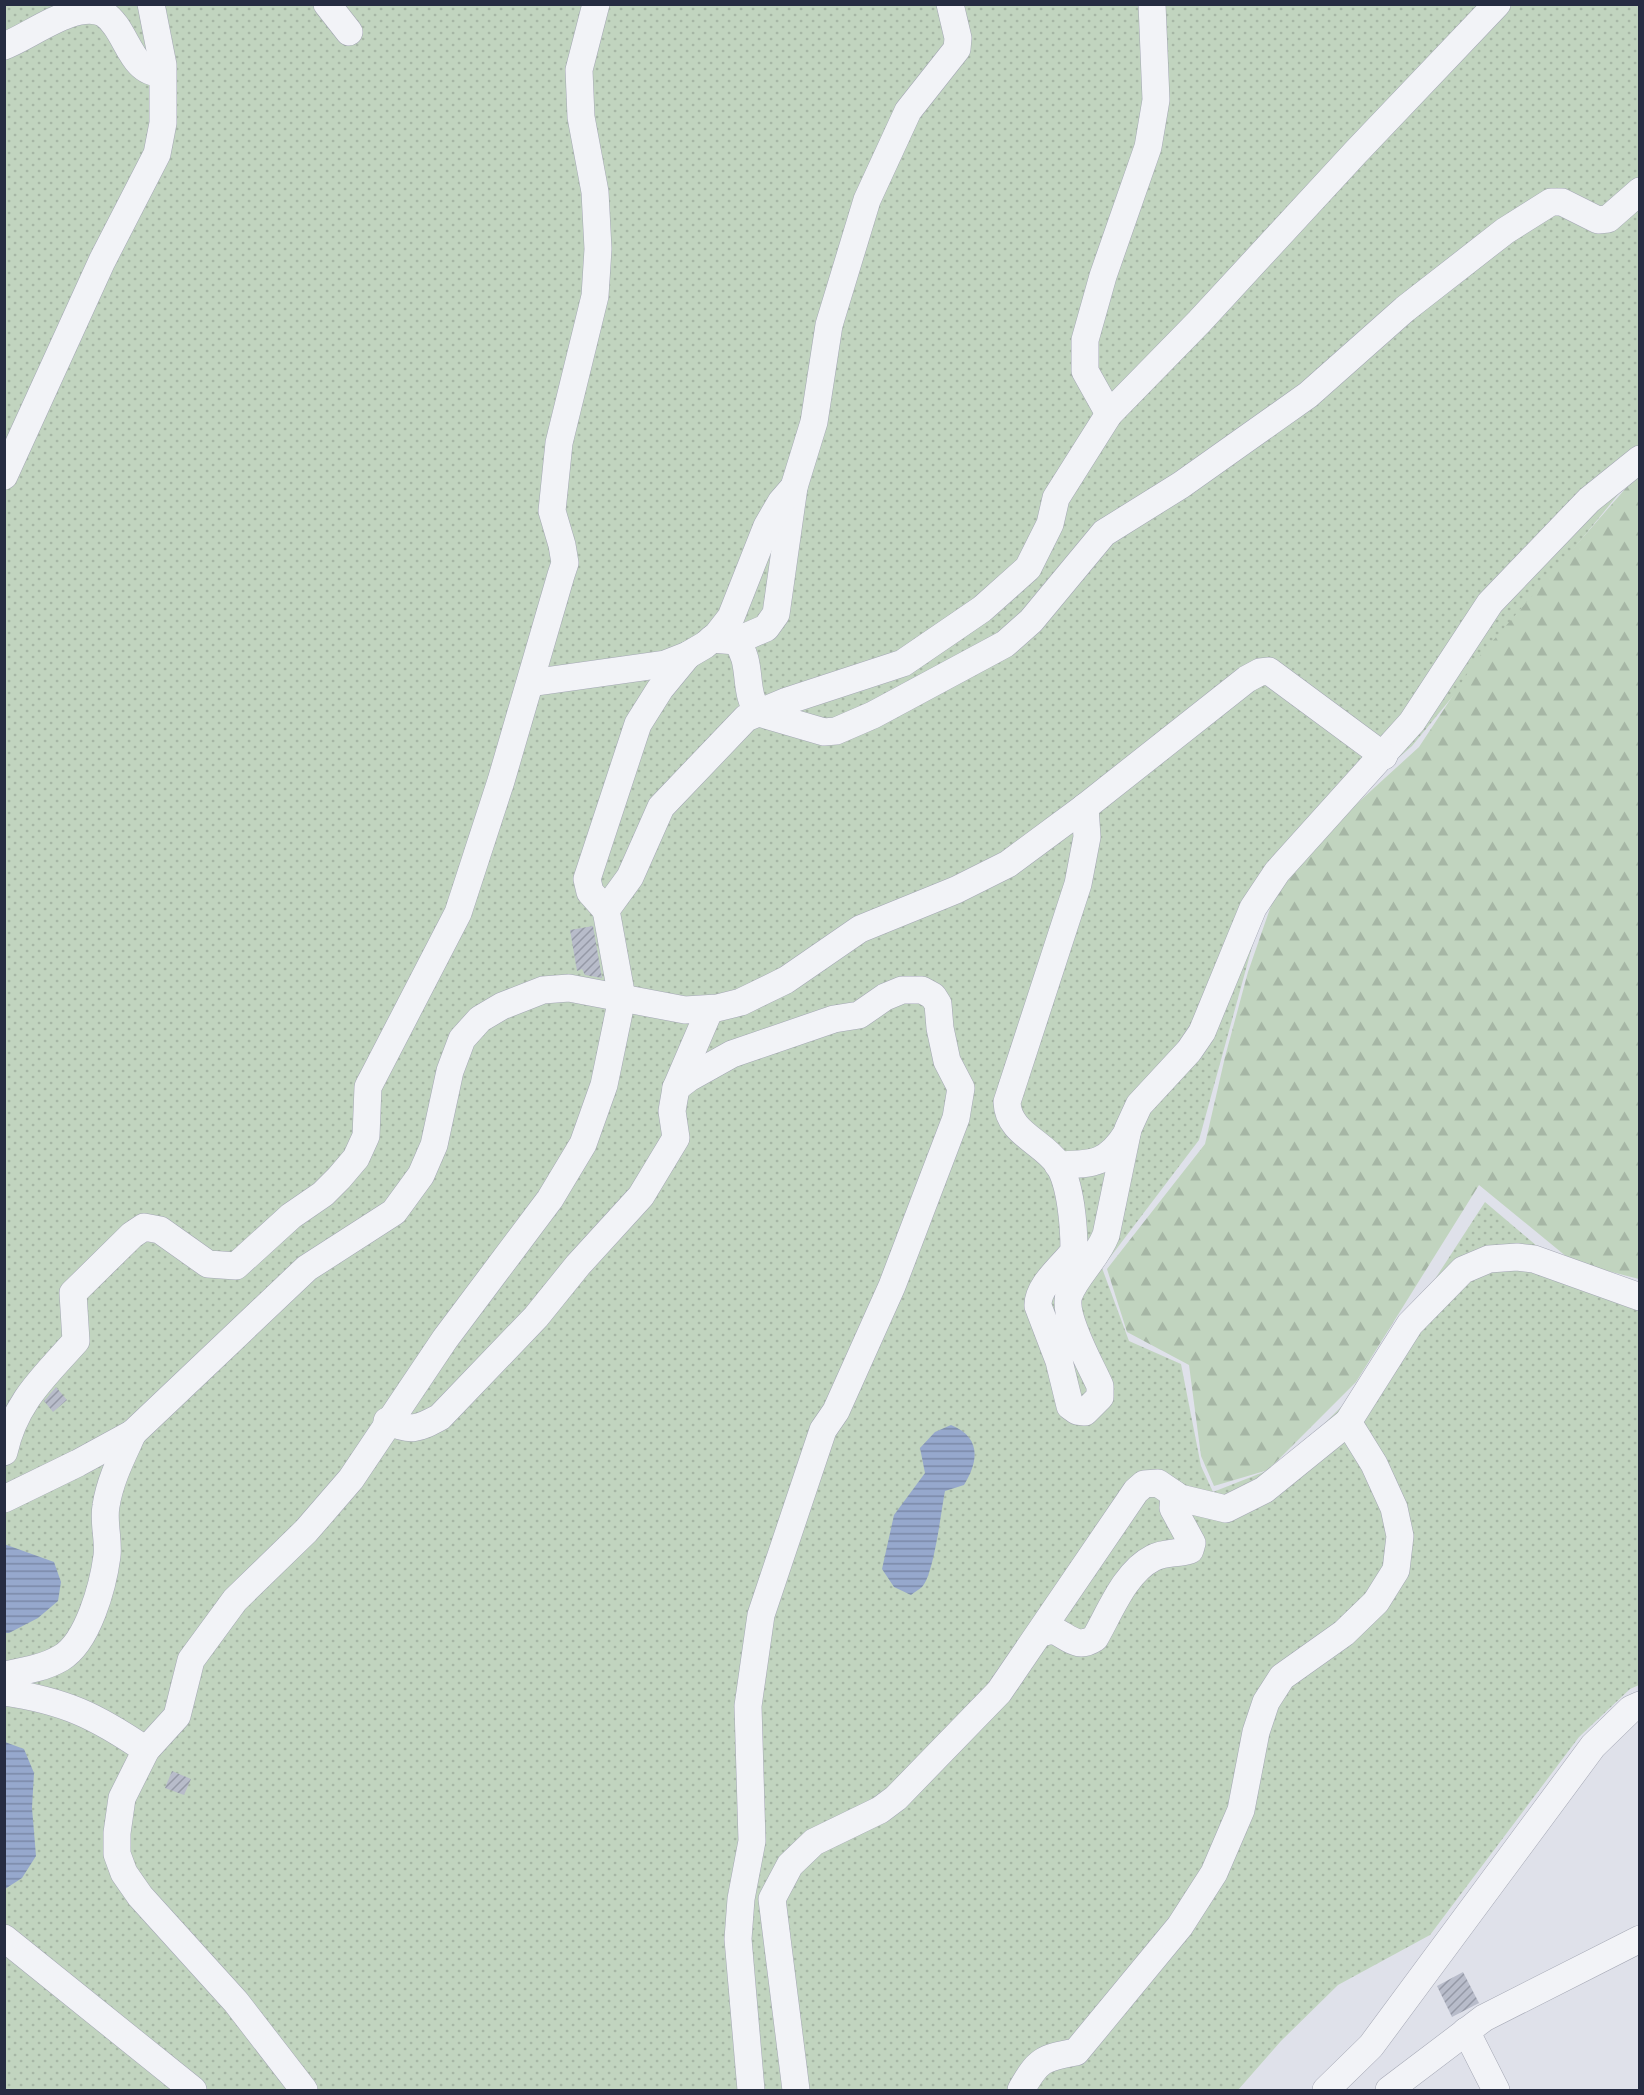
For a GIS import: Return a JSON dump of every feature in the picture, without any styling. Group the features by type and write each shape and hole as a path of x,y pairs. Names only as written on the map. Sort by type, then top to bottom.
{"lane":[{"path":"4,476 102,261 157,154 163,123 163,65 151,4"},
{"path":"327,4 349,32"},
{"path":"4,1452 16,1414 38,1381 76,1341 73,1293 132,1235 144,1227 160,1230 208,1264 237,1266 291,1216 323,1194 356,1158 366,1136 368,1087 458,913 565,563 552,511 559,443 595,296 598,249 595,192 581,117 579,70 596,4"},
{"path":"530,683 665,664 724,640 766,628 776,614 794,487 814,422 829,325 867,200 908,111 957,49 958,38 950,4"},
{"path":"1109,414 1084,371 1085,340 1103,276 1148,147 1156,100 1152,4"},
{"path":"606,910 630,877 662,807 746,718 787,701 903,663 982,609 1028,568 1050,524 1056,498 1109,414 1199,322 1497,4"},
{"path":"4,46 48,22 74,11 90,8 103,13 119,27 136,61 146,70 162,73"},
{"path":"724,640 743,650 749,697 759,713 824,732 836,731 873,716 1005,644 1039,612 1104,532 1181,485 1308,395 1405,309 1505,231 1551,202 1562,202 1598,220 1608,219 1640,191"},
{"path":"1058,1164 1090,1165 1105,1158 1119,1146 1128,1132 1139,1105 1189,1051 1202,1032 1253,908 1277,872 1384,756 1412,722 1490,603 1589,500 1640,459"},
{"path":"724,640 767,526 781,502 794,487"},
{"path":"304,2091 236,2002 140,1896 124,1873 117,1843 122,1798 146,1750 177,1716 191,1660 235,1600 306,1531 351,1479 387,1421 445,1339 550,1199 583,1144 604,1084 622,998 606,910 590,892 587,879 628,752 648,705 688,655"},
{"path":"4,1499 78,1464 133,1433 307,1268 394,1212 421,1175 430,1155 450,1071 462,1039 480,1019 502,1006 543,990 569,988 685,1010 710,1009 741,1002 786,980 861,928 956,890 1008,864 1085,807 1204,712 1260,672 1269,671 1384,756"},
{"path":"1085,807 1087,837 1078,884 1007,1102 1007,1113 1016,1126 1058,1164 1074,1226 1074,1251 1042,1288 1038,1296 1038,1306 1059,1361 1067,1398 1070,1406 1077,1411 1085,1412 1092,1406 1100,1396 1100,1386 1068,1309 1070,1294 1100,1252 1113,1209 1128,1132"},
{"path":"676,1088 689,1078 732,1054 834,1019 859,1016 885,998 902,990 921,990 933,996 938,1004 947,1061 961,1088 956,1118 892,1286 836,1411 823,1430 760,1616 748,1706 752,1841 741,1899 738,1939 751,2091"},
{"path":"387,1421 405,1429 423,1427 440,1417 536,1317 578,1265 608,1235 641,1196 676,1138 672,1111 676,1088 710,1009"},
{"path":"1084,1165 1097,1178 1113,1209"},
{"path":"796,2091 772,1899 790,1865 814,1842 880,1810 896,1798 999,1692 1136,1491 1144,1484 1158,1483 1180,1498 1226,1509 1264,1490 1348,1422 1410,1324 1463,1270 1489,1259 1517,1257 1534,1259 1640,1297"},
{"path":"1021,2091 1035,2065 1054,2056 1076,2052 1180,1926 1214,1874 1241,1810 1256,1732 1266,1702 1282,1677 1344,1633 1376,1602 1396,1570 1400,1536 1394,1508 1374,1464 1348,1422"},
{"path":"4,1675 41,1666 63,1657 82,1636 96,1601 107,1556 105,1508 114,1476 133,1433"},
{"path":"1040,1633 1053,1630 1071,1641 1080,1644 1088,1643 1095,1638 1138,1569 1163,1554 1179,1554 1190,1550 1192,1543 1173,1508 1174,1494"},
{"path":"4,1692 37,1697 91,1715 146,1750"},
{"path":"1326,2091 1371,2046 1593,1746 1631,1709 1640,1705"},
{"path":"4,1938 193,2091"},
{"path":"1389,2091 1484,2018 1640,1938"},
{"path":"1466,2031 1496,2091"}],"green space":[{"path":"5,5 1639,5 1639,469 1412,746 1274,867 1199,1140 1102,1268 1129,1341 1181,1364 1201,1466 1213,1492 1284,1464 1372,1376 1485,1202 1564,1269 1639,1292 1639,1685 1630,1689 1579,1737 1430,1935 1338,1985 1281,2041 1238,2090 5,2090"},
{"path":"1639,473 1639,1279 1573,1262 1479,1185 1356,1382 1268,1470 1214,1486 1201,1456 1189,1365 1127,1332 1107,1269 1205,1144 1248,972 1283,871 1419,747 1477,659"}],"water":[{"path":"951,1425 968,1436 972,1443 973,1467 964,1485 945,1491 930,1570 922,1587 911,1595 894,1587 882,1569 894,1515 925,1473 920,1448 935,1432"},
{"path":"4,1544 54,1562 61,1582 58,1601 38,1618 9,1633 4,1633"},
{"path":"5,1742 24,1749 34,1773 32,1808 36,1856 22,1878 5,1889"}],"building":[{"path":"593,926 602,978 585,975 582,969 577,971 570,930"},
{"path":"56,1387 67,1400 53,1412 44,1401"},
{"path":"172,1771 191,1779 184,1795 165,1788"},
{"path":"1463,1972 1479,2003 1452,2017 1437,1986"}]}
